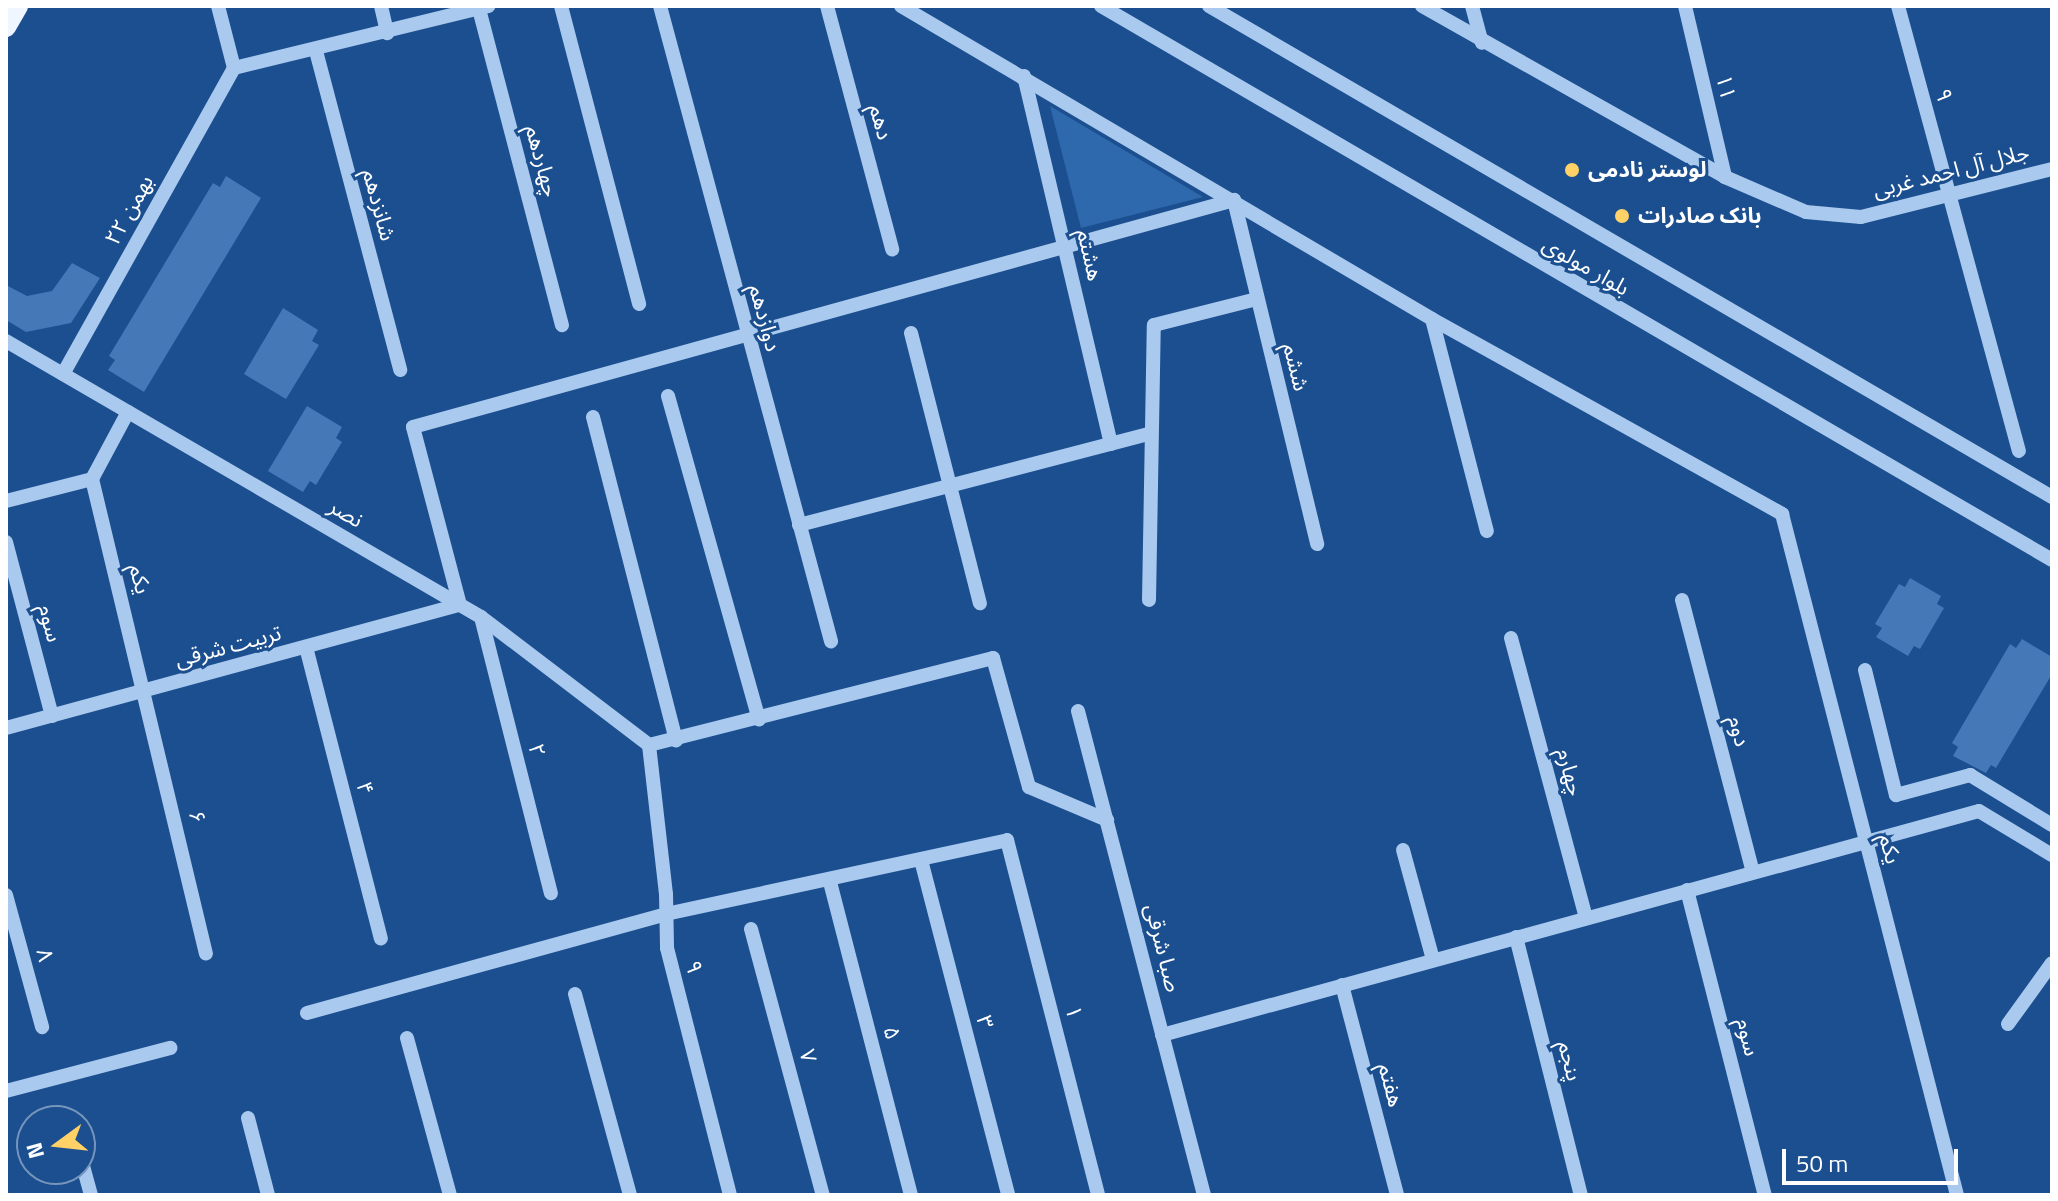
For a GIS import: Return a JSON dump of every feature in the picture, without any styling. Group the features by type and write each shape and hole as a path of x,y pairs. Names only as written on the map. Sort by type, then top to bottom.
{"main road":[{"path":"6,27 18,6"}],"street":[{"path":"218,6 234,68 316,51 484,7"},
{"path":"381,6 387,33"},
{"path":"561,6 639,304"},
{"name":"دوازدهم","path":"660,6 831,641"},
{"name":"دهم","path":"827,6 892,249"},
{"path":"901,6 1432,319 1487,531"},
{"name":"بلوار مولوی","path":"1101,6 2052,560"},
{"name":"بلوار مولوی","path":"1209,6 2052,497"},
{"name":"جلال آل احمد غربی","path":"1422,6 1482,43 1725,177 1806,212 1861,217 2052,169"},
{"path":"1472,6 1482,43"},
{"name":"۱۱","path":"1685,6 1725,177"},
{"name":"۹","path":"1898,6 1947,196 2019,451"},
{"name":"چهاردهم","path":"484,7 562,325"},
{"name":"شانزدهم","path":"316,51 400,370"},
{"name":"۲۲ بهمن","path":"63,374 234,68"},
{"name":"هشتم","path":"1024,76 1111,444"},
{"path":"460,605 413,427 747,336 1065,244 1234,200"},
{"name":"ششم","path":"1234,200 1317,544"},
{"path":"1149,600 1149,434 1154,325 1257,299"},
{"name":"یکم","path":"1432,319 1782,514 1957,1195"},
{"path":"911,333 980,603"},
{"name":"نصر","path":"6,341 481,617 649,745"},
{"path":"668,396 759,719"},
{"path":"6,501 92,479 128,412"},
{"path":"593,417 676,741"},
{"path":"799,525 1149,434"},
{"name":"یکم","path":"92,479 146,691"},
{"name":"سوم","path":"6,542 52,716"},
{"name":"دوم","path":"1682,600 1753,872"},
{"name":"تربیت شرقی","path":"6,728 460,605"},
{"name":"۲","path":"481,617 551,893"},
{"name":"چهارم","path":"1511,638 1586,918"},
{"name":"۴","path":"306,647 381,939"},
{"path":"649,745 676,741 993,658 1029,787 1107,820"},
{"path":"1865,670 1896,795 1970,775 2052,825"},
{"name":"۶","path":"146,691 206,953"},
{"name":"صبا شرقی","path":"1078,711 1204,1195"},
{"name":"۹","path":"649,745 667,948 730,1195"},
{"path":"1162,1035 1979,811 2052,855"},
{"name":"۱","path":"921,860 1007,840 1098,1195"},
{"path":"1403,850 1433,960"},
{"path":"307,1013 666,914 830,882 921,860"},
{"name":"۳","path":"921,860 1008,1195"},
{"name":"۵","path":"830,882 911,1195"},
{"name":"سوم","path":"1687,890 1765,1195"},
{"name":"۸","path":"6,895 42,1027"},
{"name":"۷","path":"751,929 823,1195"},
{"name":"پنجم","path":"1516,937 1581,1195"},
{"path":"2008,1024 2052,963"},
{"name":"هفتم","path":"1342,985 1397,1195"},
{"path":"575,994 630,1195"},
{"path":"407,1038 450,1195"},
{"path":"6,1091 170,1048"},
{"path":"248,1118 268,1195"}],"shaded area":[{"path":"1050,106 1203,197 1081,228"}],"building":[{"path":"226,176 261,198 144,392 108,370 115,360 109,356 213,183 220,187"},
{"path":"72,263 100,278 71,323 26,332 6,320 6,285 27,296 52,291"},
{"path":"283,308 318,330 312,341 319,345 286,399 244,374"},
{"path":"307,406 342,427 336,438 342,442 316,485 310,481 303,492 268,471"},
{"path":"1910,578 1941,596 1937,604 1944,608 1920,649 1914,646 1908,656 1876,637 1882,628 1875,624 1899,584 1905,587"},
{"path":"2022,639 2052,657 2052,674 1996,768 1991,765 1986,773 1953,756 1958,747 1952,743 2010,644 2016,648"}],"place":[{"name":"لوستر نادمی","path":"1572,170"},
{"name":"بانک صادرات","path":"1622,216"}]}
